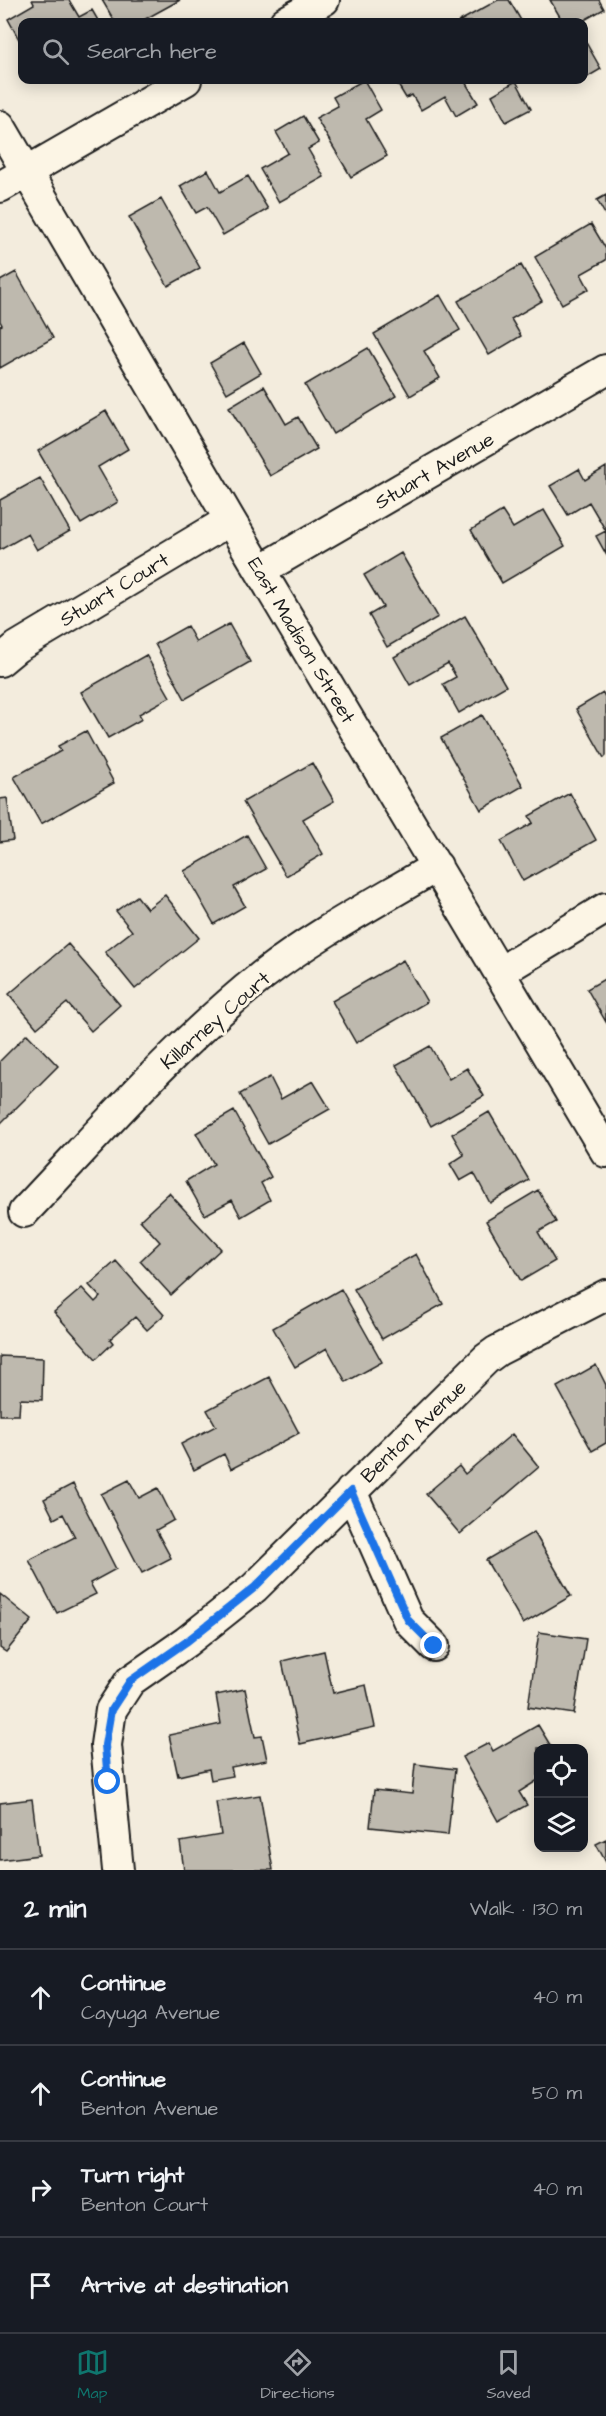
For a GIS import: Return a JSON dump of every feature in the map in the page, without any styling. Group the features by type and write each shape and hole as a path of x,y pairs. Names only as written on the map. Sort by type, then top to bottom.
{"street":[{"path":"292,18 324,0"},
{"path":"0,187 179,84"},
{"name":"East Madison Street","path":"0,126 230,520 606,1152"},
{"name":"Stuart Avenue","path":"261,570 606,370"},
{"name":"Stuart Court","path":"0,661 17,647 230,520"},
{"name":"Killarney Court","path":"24,1212 200,1028 265,974 319,936 437,866"},
{"path":"500,972 606,908"},
{"name":"Benton Avenue","path":"118,1870 105,1745 111,1710 130,1681 186,1642 254,1588 492,1355 606,1295"},
{"path":"351,1491 408,1620 434,1646"}],"building":[{"path":"32,0 69,0 79,17 92,10 97,18 18,18 18,38 8,19 34,4"},
{"path":"102,0 180,0 147,18 113,18"},
{"path":"498,0 509,0 520,18 465,18"},
{"path":"550,0 599,0 604,9 588,18 561,18"},
{"path":"588,46 601,69 588,77"},
{"path":"357,84 366,84 381,110 366,119 387,156 351,177 316,118 338,106 333,97"},
{"path":"397,84 466,84 478,103 456,116 445,96 421,110 412,95 406,98"},
{"path":"511,84 518,84 531,109 506,122 492,95"},
{"path":"303,116 319,143 308,149 324,177 279,202 260,169 288,153 276,132"},
{"path":"208,170 220,192 248,176 268,209 223,235 207,207 196,213 180,186"},
{"path":"606,195 606,216 597,200"},
{"path":"161,199 200,268 168,286 129,217"},
{"path":"591,224 606,249 606,260 581,274 589,289 562,304 535,257"},
{"path":"521,265 542,301 511,319 521,336 489,355 458,301"},
{"path":"16,272 53,338 0,368 0,326 2,325 0,321 0,281"},
{"path":"440,295 460,330 424,351 440,378 410,396 374,334"},
{"path":"244,343 261,373 227,393 210,363"},
{"path":"368,348 396,396 333,434 305,385"},
{"path":"264,386 286,424 298,417 317,449 270,476 229,407"},
{"path":"106,411 128,449 98,467 118,502 81,524 38,451"},
{"path":"606,467 606,531 589,502 568,515 550,486 579,469 585,480"},
{"path":"40,478 70,531 37,550 28,534 0,550 0,500"},
{"path":"544,510 565,546 502,583 471,530 502,511 513,528"},
{"path":"606,531 606,554 596,536"},
{"path":"401,553 438,617 387,647 369,615 383,607 364,575"},
{"path":"465,616 506,686 459,713 443,684 456,677 448,663 410,685 394,657"},
{"path":"229,624 250,662 185,699 155,644 187,626 196,642"},
{"path":"146,655 170,697 139,714 142,719 108,738 81,692"},
{"path":"603,693 606,699 606,756 604,758 576,709"},
{"path":"482,715 523,786 481,810 441,738"},
{"path":"86,731 114,783 41,824 14,777 61,751 58,746"},
{"path":"312,763 334,801 303,819 323,854 286,876 243,802"},
{"path":"570,793 596,840 523,881 501,841 533,823 529,816"},
{"path":"7,798 13,840 0,842 0,799"},
{"path":"247,835 266,869 234,887 245,906 214,924 184,871"},
{"path":"165,895 199,938 135,989 105,952 132,931 116,911 137,896 147,909"},
{"path":"68,944 120,1005 91,1031 67,1003 37,1028 9,994"},
{"path":"403,960 427,1002 356,1043 332,1001"},
{"path":"606,978 606,1022 587,989"},
{"path":"27,1034 58,1066 0,1124 0,1061"},
{"path":"430,1046 449,1079 467,1068 484,1096 431,1126 396,1065"},
{"path":"270,1077 281,1099 313,1081 330,1109 268,1144 240,1094"},
{"path":"234,1111 271,1177 261,1183 270,1200 241,1217 232,1200 205,1215 186,1181 214,1164 196,1133"},
{"path":"489,1112 529,1180 490,1203 474,1173 460,1181 450,1164 464,1155 452,1134"},
{"path":"538,1190 556,1222 538,1232 555,1261 521,1281 486,1221"},
{"path":"169,1193 221,1249 171,1295 140,1261 160,1242 140,1220"},
{"path":"416,1254 443,1304 382,1339 354,1289"},
{"path":"116,1261 164,1315 147,1330 135,1317 110,1339 113,1343 96,1359 54,1312 82,1288 95,1302 100,1297 89,1285"},
{"path":"341,1289 382,1362 346,1382 327,1348 295,1367 273,1328"},
{"path":"0,1356 43,1358 42,1400 20,1399 19,1415 0,1415"},
{"path":"596,1365 606,1385 606,1443 592,1451 557,1387"},
{"path":"269,1377 299,1433 231,1469 224,1454 194,1470 181,1444 216,1426 207,1410"},
{"path":"512,1434 539,1467 460,1534 426,1494 459,1466 465,1474"},
{"path":"129,1480 139,1498 158,1488 174,1520 156,1530 171,1558 142,1573 101,1494"},
{"path":"73,1484 116,1569 90,1583 96,1594 57,1613 29,1560 75,1537 63,1514 54,1519 44,1499"},
{"path":"534,1532 571,1596 523,1624 486,1560"},
{"path":"0,1594 32,1620 6,1652 0,1648"},
{"path":"539,1632 586,1639 574,1714 528,1707"},
{"path":"324,1651 333,1693 366,1685 375,1727 300,1744 282,1661"},
{"path":"245,1689 255,1737 262,1736 267,1760 231,1767 233,1776 211,1780 209,1769 178,1776 169,1735 221,1724 216,1695"},
{"path":"538,1725 550,1744 534,1744 534,1783 519,1792 527,1805 498,1821 462,1757 489,1743 493,1751"},
{"path":"415,1764 455,1769 448,1835 370,1827 374,1790 412,1794"},
{"path":"260,1795 273,1870 184,1870 180,1842 221,1835 216,1802"},
{"path":"32,1799 39,1855 0,1860 0,1803"},
{"path":"606,1839 606,1862 596,1844"}],"route":[{"path":"108,1782 105,1745 111,1710 130,1681 186,1642 254,1588 351,1491 408,1620 434,1646"}]}
